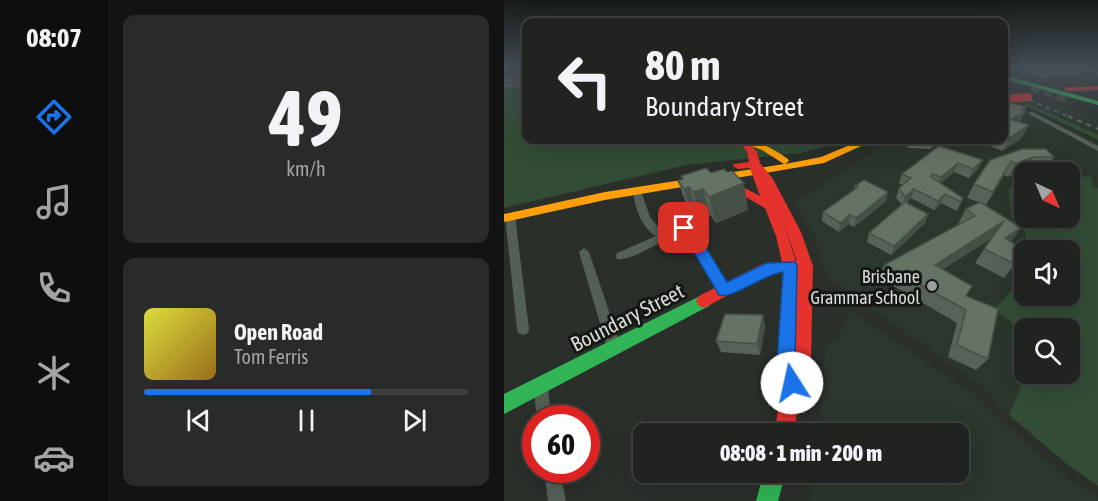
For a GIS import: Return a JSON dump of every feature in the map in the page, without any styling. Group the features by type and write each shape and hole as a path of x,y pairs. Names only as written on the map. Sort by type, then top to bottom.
{"main road":[{"path":"1016,91 1095,108"},
{"path":"1021,91 1067,94 1098,92"},
{"path":"1021,91 1067,94 1081,91"},
{"path":"1055,91 1067,94 1095,108"},
{"path":"746,144 758,169 768,205 785,243 790,266 786,362 792,383"},
{"path":"507,217 713,173 745,157 749,152 746,144"},
{"path":"752,144 765,148 784,161"},
{"path":"772,188 781,180 860,144"},
{"path":"758,169 784,161 843,152"},
{"path":"605,196 622,188 713,173 824,160"},
{"path":"758,169 772,188 801,245 806,266 802,362 792,383 786,423"},
{"path":"713,173 768,205"},
{"name":"Boundary Street","path":"504,404 767,268 806,266"},
{"path":"767,501 773,483"}],"street":[{"path":"1014,91 1031,113 1098,148"},
{"path":"637,191 640,205 653,228 665,234"},
{"path":"507,217 523,329"},
{"path":"621,256 658,240 665,234 684,228 689,231 724,291"},
{"path":"584,252 614,347"},
{"path":"540,385 543,405"},
{"path":"554,483 557,501"}],"shaded area":[{"path":"1034,99 1091,114 1098,122 1098,140 1019,102"},
{"name":"Brisbane Grammar School","path":"1017,105 1098,142 1098,486 1068,465 999,406 987,390 826,277 816,239 795,202 885,144 1008,144 1008,129"},
{"path":"849,310 971,392 1062,474 1098,497 1098,501 810,501 812,483 969,483 969,423 820,423 826,345 839,336"}],"green space":[{"path":"504,91 522,91 522,144 834,144 800,153 687,165 504,208"},
{"path":"1022,101 1098,135 1098,140 1019,102"},
{"path":"1080,176 1091,177 1093,187 1098,188 1098,486 1068,465 1009,415 1022,384 1080,384 1080,318 1014,318 1014,324 994,310 1014,288 1014,306 1080,306 1080,240 1026,240 1024,228 1080,228"},
{"path":"1014,183 1014,213 1012,213 1008,192"}],"building":[{"path":"1008,102 1026,107 1021,110 1025,112 1010,119 1029,125 1009,138"},
{"path":"939,146 983,160 973,169 958,163 941,177 932,174 931,177 963,198 961,202 945,194 938,201 914,189 905,197 899,188 911,178 902,174"},
{"path":"1022,149 1046,149 1054,157 1033,157 1014,163 1011,161 993,192 974,184 990,160"},
{"path":"706,168 711,173 724,169 727,172 732,171 744,183 709,197 703,189 693,192 689,187 684,189 678,181 683,179 681,176"},
{"path":"864,180 888,192 856,218 850,215 840,223 823,212 858,187 855,186"},
{"path":"905,202 928,214 894,246 869,233"},
{"path":"980,202 1014,224 1014,228 1021,228 1005,238 1014,244 1014,264 984,249 1004,221 935,265 972,286 966,296 998,309 988,359 957,345 966,310 884,265 975,216 966,209"},
{"path":"725,314 763,315 757,344 716,341"}],"tunnel":[{"path":"1043,91 1067,98"}],"railway":[{"path":"1029,100 1072,118"},
{"path":"1068,116 1098,129"}],"traffic: fast":[{"path":"1056,91 1098,103"},
{"path":"504,404 704,301"},
{"path":"767,501 772,483"}],"traffic: slow":[{"path":"754,144 765,148 784,161"},
{"path":"756,172 824,160 860,144"},
{"path":"504,218 605,196 756,172"}],"traffic: jam":[{"path":"1008,99 1028,97"},
{"path":"738,166 755,164 752,152 745,144"},
{"path":"755,164 768,179 795,232 806,266 802,362 792,383 786,423"},
{"path":"755,168 783,236 789,259 791,274 789,352 792,383"},
{"path":"727,183 768,205"},
{"path":"704,301 767,268 801,266"}],"place":[{"name":"Brisbane Grammar School","path":"932,286"}],"route":[{"path":"684,228 689,231 724,291 767,268 790,266 791,287 786,362 792,383"}]}
